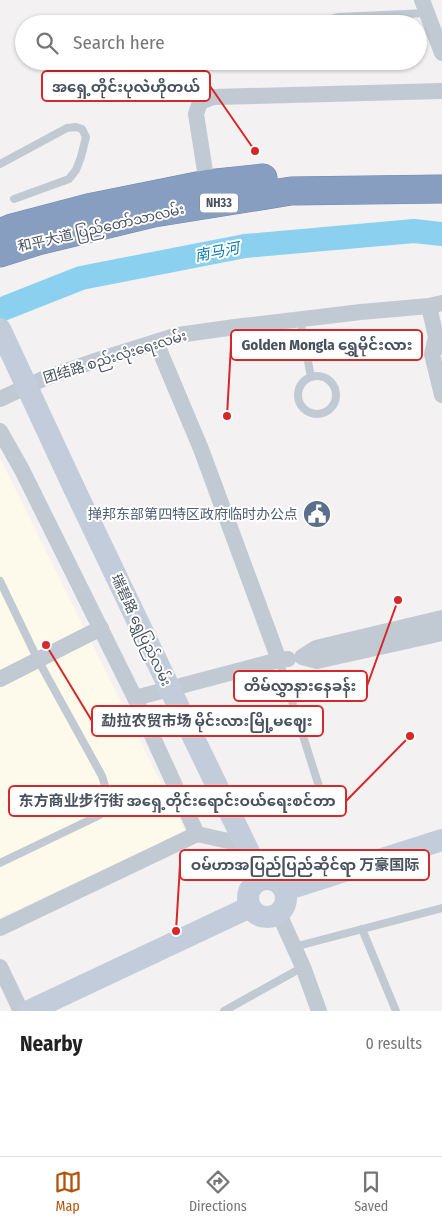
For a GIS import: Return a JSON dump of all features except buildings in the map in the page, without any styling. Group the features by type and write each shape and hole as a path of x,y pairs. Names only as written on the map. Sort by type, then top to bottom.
{"highway":[{"name":"和平大道 ပြည်တော်သာလမ်း","path":"0,232 88,208 207,184 293,174 442,171"},
{"name":"和平大道 ပြည်တော်သာလမ်း","path":"0,253 38,241 154,214 291,191 442,189"}],"street":[{"path":"425,6 442,53"},
{"path":"207,184 196,114 200,102 213,97 442,91"},
{"path":"436,304 439,342 432,354 442,395"},
{"name":"团结路 စည်းလုံးရေးလမ်း","path":"0,399 45,378 178,335 436,304"},
{"name":"瑞碧路 ရွှေပြည်လမ်း","path":"0,329 74,488 262,879"},
{"path":"156,342 201,449 279,660"},
{"path":"0,431 22,470 101,628 197,834"},
{"path":"302,658 316,648 442,618"},
{"path":"0,679 101,628"},
{"path":"135,698 279,660 302,658 317,661 442,633"},
{"path":"0,928 197,834 246,845"},
{"path":"285,890 442,840"},
{"path":"262,879 278,882 285,890 286,903 279,914 263,917 250,907 248,896 252,885 262,879"},
{"path":"29,1011 250,907"},
{"path":"279,914 303,967 319,1011"},
{"path":"0,967 21,1011"}],"lane":[{"path":"354,15 425,6"},
{"path":"0,164 67,128 76,127 82,129 86,137 76,170 69,179 14,199"},
{"path":"300,319 311,377"},
{"path":"311,377 326,378 335,389 336,397 334,404 329,410 322,413 314,414 307,411 298,400 300,386 304,380 311,377"},
{"path":"0,581 38,660 102,776 109,799 100,815 0,863"},
{"path":"279,660 322,796"},
{"path":"294,947 442,908"},
{"path":"362,929 396,1011"},
{"path":"224,1011 303,967"}],"shaded area":[{"path":"0,458 185,831 0,918"}],"waterway":[{"name":"南马河","path":"0,310 81,278 245,246 414,231 442,234"}],"place":[{"name":"အရှေ့တိုင်းပုလဲဟိုတယ်","path":"255,151"},
{"name":"Golden Mongla ရွှေမိုင်းလား","path":"227,416"},
{"name":"掸邦东部第四特区政府临时办公点","path":"317,514"},
{"name":"တိမ်လွှာနားနေခန်း","path":"398,600"},
{"name":"勐拉农贸市场 မိုင်းလားမြို့မဈေး","path":"46,645"},
{"name":"东方商业步行街 အရှေ့တိုင်းရောင်းဝယ်ရေးစင်တာ","path":"410,736"},
{"name":"ဝမ်ဟာအပြည်ပြည်ဆိုင်ရာ 万豪国际","path":"176,931"}]}
